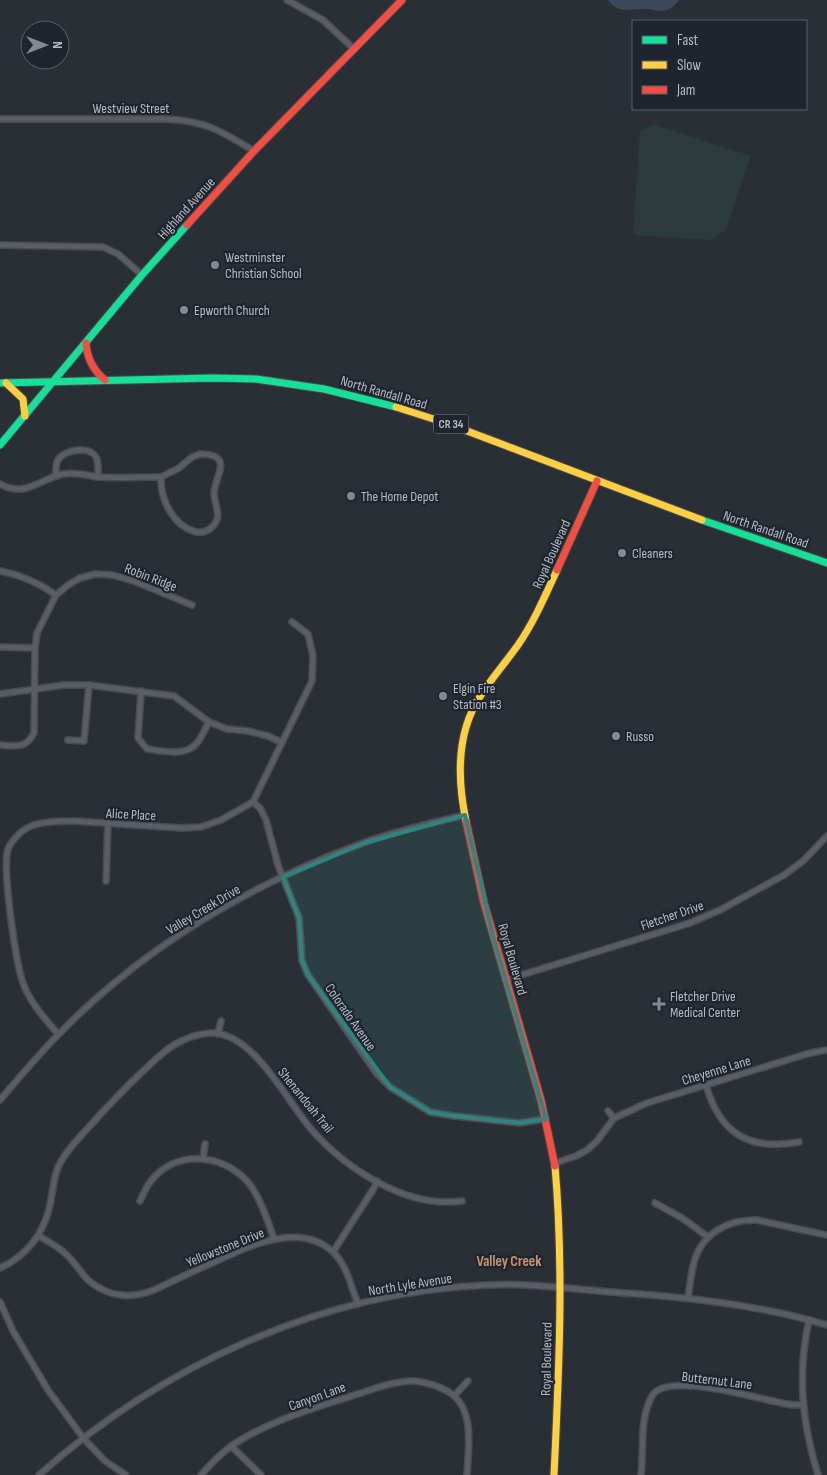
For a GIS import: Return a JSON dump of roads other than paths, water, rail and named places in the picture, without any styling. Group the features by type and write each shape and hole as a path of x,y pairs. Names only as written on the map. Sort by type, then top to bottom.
{"main road":[{"name":"Highland Avenue","path":"0,445 142,274 254,151 402,0"},
{"path":"86,343 86,355 94,371 104,380"},
{"name":"North Randall Road","path":"3,383 214,378 256,379 324,389 379,402 446,423 701,520 827,562"},
{"path":"3,383 23,399 25,416"},
{"name":"Royal Boulevard","path":"554,1475 559,1379 560,1286 556,1163 546,1119 484,904 465,815 459,767 462,742 468,721 480,696 519,644 540,608 597,481"}],"street":[{"path":"287,0 323,20 354,49"},
{"name":"Westview Street","path":"0,119 167,119 190,121 205,124 219,130 254,151"},
{"path":"0,245 103,247 118,254 142,274"},
{"path":"56,476 56,465 62,455 69,452 85,451 92,452 96,457 98,476"},
{"path":"0,484 9,488 23,490 56,476 75,473 98,476 160,477 171,472 195,455 208,455 218,460 221,469 215,486 214,497 218,518 212,528 204,532 197,532 189,530 177,522 164,499 160,477"},
{"path":"0,571 30,580 56,595"},
{"name":"Robin Ridge","path":"0,745 20,746 31,740 34,733 35,648 37,633 56,595 80,578 96,574 112,575 134,581 192,606"},
{"path":"253,802 312,681 313,656 308,634 292,622"},
{"path":"0,647 35,648"},
{"path":"0,694 64,686 89,685 174,696 209,722 227,730 248,731 268,736 281,742"},
{"path":"68,740 84,741 89,685"},
{"path":"141,691 138,738 147,749 174,752 188,750 196,744 209,722"},
{"name":"Alice Place","path":"58,1034 31,1000 19,972 8,892 8,850 20,833 33,825 56,822 182,828 202,827 221,820 253,802"},
{"name":"Colorado Avenue","path":"253,802 260,808 266,820 274,851 299,918 302,961 308,975 377,1074 390,1087 430,1112 519,1123 546,1119"},
{"name":"Valley Creek Drive","path":"0,1100 58,1034 105,991 178,935 236,900 283,877 364,843 405,830 465,815"},
{"path":"106,881 108,824"},
{"name":"Fletcher Drive","path":"505,980 690,923 722,909 784,875 802,861 827,836"},
{"path":"0,1268 18,1257 39,1236 48,1212 55,1174 65,1154 74,1143 130,1084 172,1046 192,1037 210,1033 218,1034 221,1021"},
{"name":"Shenandoah Trail","path":"218,1034 233,1040 256,1055 311,1129 347,1163 364,1175 398,1191 419,1198 439,1202 462,1201"},
{"name":"Cheyenne Lane","path":"556,1163 587,1150 597,1141 614,1118 647,1103 810,1053 827,1050"},
{"path":"706,1085 711,1102 717,1113 735,1132 750,1141 769,1145 799,1142"},
{"path":"608,1111 614,1118"},
{"path":"203,1158 205,1144"},
{"path":"140,1202 151,1180 170,1165 192,1158 213,1159 231,1168 247,1180 253,1189 274,1239"},
{"path":"358,1304 347,1275 333,1252 377,1181"},
{"path":"655,1203 682,1218 708,1237"},
{"path":"688,1297 696,1256 708,1237 730,1223 748,1220 766,1222 827,1235"},
{"name":"Yellowstone Drive","path":"39,1236 57,1246 88,1280 100,1288 114,1294 136,1296 154,1290 243,1249 274,1239 302,1238 318,1243 333,1252"},
{"name":"North Lyle Avenue","path":"39,1475 63,1454 111,1418 150,1391 187,1371 271,1332 311,1317 405,1294 448,1288 512,1284 560,1286 688,1297 740,1304 827,1325"},
{"path":"0,1302 13,1331 48,1390 84,1439 105,1460 126,1475"},
{"path":"809,1320 805,1351 803,1405 809,1442 818,1475"},
{"path":"467,1475 468,1426 461,1405 454,1396 468,1381"},
{"name":"Canyon Lane","path":"200,1475 232,1446 245,1437 328,1403 400,1382 424,1382 446,1390 454,1396"},
{"name":"Butternut Lane","path":"641,1475 644,1418 653,1395 662,1387 704,1387 763,1398 788,1405 803,1405"},
{"path":"232,1446 261,1475"}],"water":[{"path":"608,0 679,0 671,8 658,11 616,8"}],"place":[{"name":"Westminster Christian School","path":"215,265"},
{"name":"Epworth Church","path":"184,310"},
{"name":"The Home Depot","path":"351,496"},
{"name":"Cleaners","path":"622,553"},
{"name":"Elgin Fire Station #3","path":"443,696"},
{"name":"Russo","path":"616,736"},
{"name":"Fletcher Drive Medical Center","path":"659,1004"}],"district":[{"name":"Valley Creek","path":"509,1261"}]}
